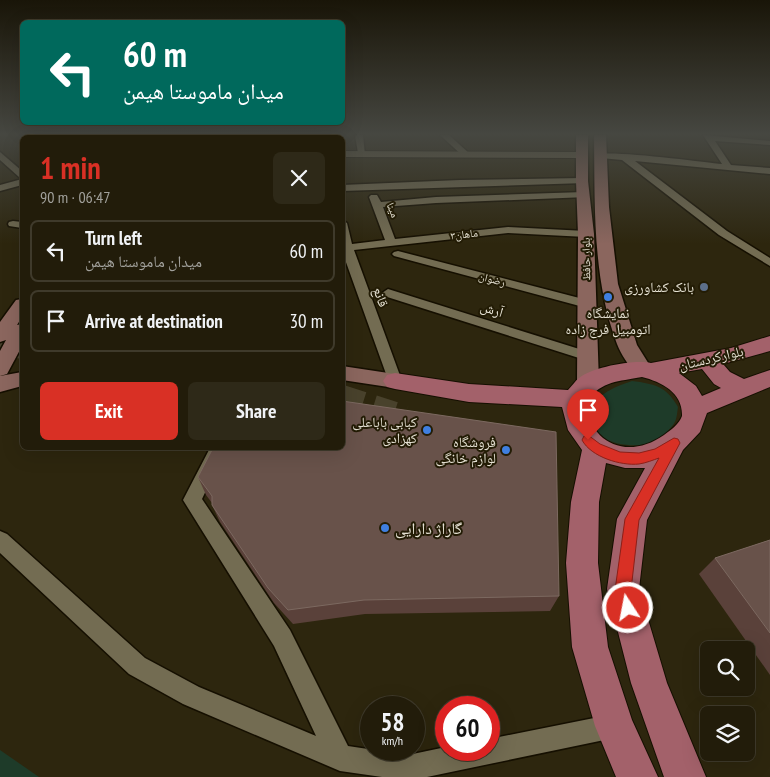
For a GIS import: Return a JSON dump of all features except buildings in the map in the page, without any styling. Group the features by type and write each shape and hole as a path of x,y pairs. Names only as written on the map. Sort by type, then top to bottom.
{"main road":[{"name":"بلوار حافظ","path":"581,391 587,356 586,234 582,171"},
{"name":"بلوار حافظ","path":"601,171 602,207 609,284 627,346 647,370"},
{"path":"0,336 14,317"},
{"path":"0,369 14,317"},
{"name":"بلوارکردستان","path":"647,370 713,359 770,343"},
{"path":"713,359 711,365 715,372 742,389"},
{"path":"345,373 469,393 581,391 603,376 647,370 670,379 683,388 692,398 696,408 693,420 674,443 632,519 623,590 649,683 685,777"},
{"path":"696,408 770,378"},
{"path":"0,384 20,379"},
{"path":"581,391 574,416 588,440 582,563 590,647 614,726 637,777"},
{"path":"552,432 588,440 619,458 639,458 659,453 674,443"}],"street":[{"path":"643,171 724,233 770,263"},
{"path":"753,171 770,180"},
{"path":"0,188 20,183"},
{"path":"345,188 433,189 460,183 583,188"},
{"name":"مینا","path":"371,187 392,242"},
{"path":"377,205 583,188"},
{"name":"ماهان۳","path":"345,248 508,230 586,234"},
{"name":"قانع","path":"345,248 395,381"},
{"name":"رضوان","path":"398,254 587,304"},
{"name":"آرش","path":"388,293 587,356"},
{"path":"217,450 192,500 282,638 340,758"},
{"path":"0,540 137,666 191,696 340,758 408,768 614,726"}],"green space":[{"path":"632,381 659,387 669,394 678,407 673,425 661,438 645,445 630,445 609,441 598,432 592,420 594,405 604,394"},
{"path":"0,750 39,777 0,777"}],"tunnel":[{"path":"0,343 20,348"},
{"path":"345,397 405,416"}],"place":[{"name":"بانک کشاورزی","path":"704,287"},
{"name":"نمایشگاه اتومبیل فرج زاده","path":"608,297"},
{"name":"کبابی باباعلی کهزادی","path":"427,430"},
{"name":"فروشگاه لوازم خانگی","path":"506,450"},
{"name":"گاراژ دارایی","path":"385,528"}],"route":[{"path":"588,440 596,447 619,458 639,458 659,453 674,443 632,519 623,590 628,608"}]}
